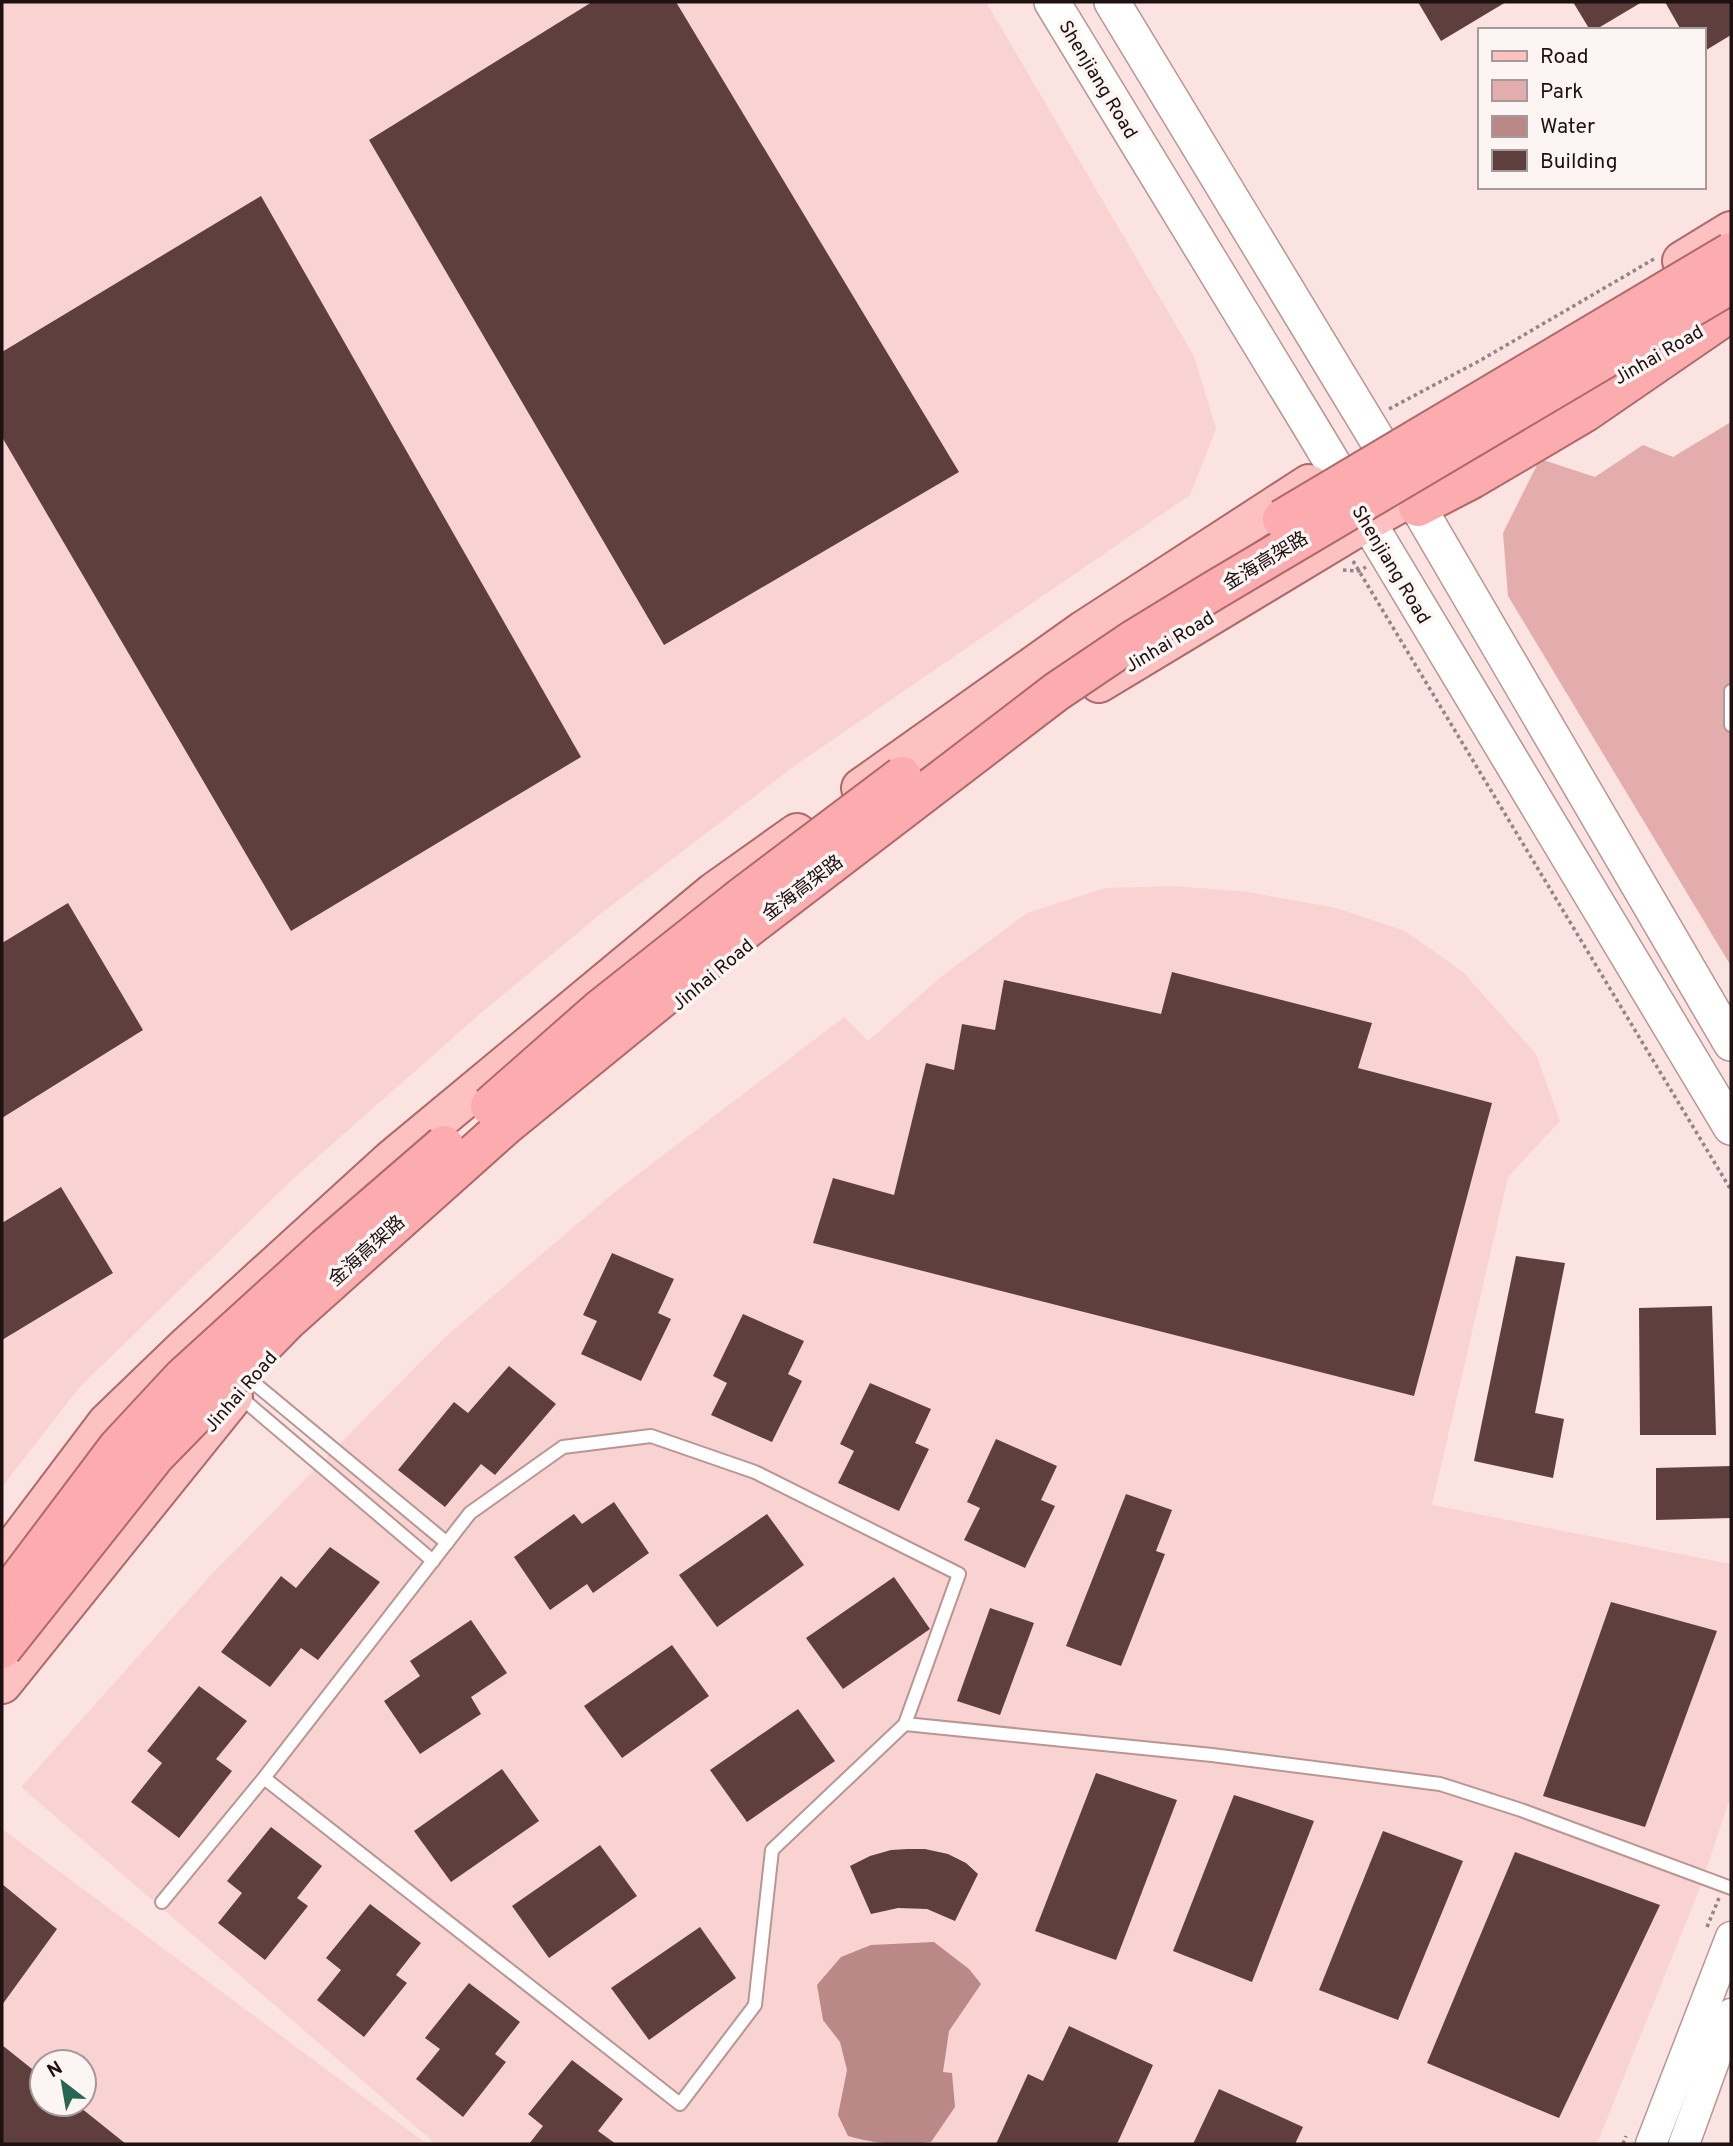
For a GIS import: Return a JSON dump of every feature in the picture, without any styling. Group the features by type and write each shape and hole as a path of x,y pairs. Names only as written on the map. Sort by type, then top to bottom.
{"highway":[{"name":"金海高架路","path":"2,1601 118,1447 183,1377 326,1247 600,1010 743,896 955,736 1088,640 1216,558 1731,252"},
{"name":"金海高架路","path":"2,1649 156,1455 288,1320 505,1126 749,927 1056,692 1133,640 1731,284"},
{"path":"1415,502 1472,479 1584,413 1731,312"},
{"path":"2,1578 126,1414 157,1386 215,1321"}],"main road":[{"name":"Shenjiang Road","path":"1052,2 1731,1127"},
{"path":"1112,2 1415,502 1731,1043"},
{"path":"2,1562 107,1423 215,1321 391,1160 714,892 1084,630 1334,467 1373,432 1416,422 1731,231"},
{"name":"Jinhai Road","path":"2,1684 263,1359 702,982 885,834 1100,683 1366,522 1415,502 1731,312"}],"street":[{"path":"1651,2144 1731,1937"},
{"path":"1684,2144 1731,2014"}],"lane":[{"path":"1731,691 1731,725"},
{"path":"242,1385 447,1543"},
{"path":"242,1385 433,1561"},
{"path":"162,1902 264,1778 471,1513 563,1447 651,1436 755,1472 959,1574 905,1724 772,1850 755,2005 680,2104 264,1778"},
{"path":"905,1724 1212,1755 1440,1784 1521,1810 1731,1888"}],"path":[{"path":"1373,432 1422,390 1481,360 1660,256"},
{"path":"1334,569 1359,571 1731,1191"}],"shaded area":[{"path":"2,2 986,2 1194,356 1216,429 1190,495 793,767 603,912 481,1013 295,1177 79,1388 2,1487"},
{"path":"1173,886 1248,892 1336,908 1405,931 1463,972 1536,1054 1560,1121 1508,1177 1432,1505 1731,1564 1731,1795 1701,1885 1597,2144 436,2144 21,1787 209,1577 444,1338 611,1195 844,1017 868,1041 942,976 1027,913 1105,888"},
{"path":"2,1829 427,2144 2,2144"}],"green space":[{"path":"1731,422 1731,966 1508,596 1503,533 1540,459 1595,477 1643,445 1673,457"}],"water":[{"path":"934,1942 969,1969 981,1984 949,2031 943,2072 952,2073 955,2107 931,2142 889,2144 848,2136 838,2115 847,2070 840,2042 823,2020 817,1985 841,1957 871,1945"}],"building":[{"path":"592,2 676,2 959,472 664,645 369,140"},
{"path":"1418,2 1506,2 1441,41"},
{"path":"1573,2 1642,2 1598,28 1589,28"},
{"path":"1665,2 1731,2 1731,35 1705,51 1705,28 1680,28"},
{"path":"261,196 581,757 291,931 2,437 2,352"},
{"path":"68,903 143,1030 2,1118 2,943"},
{"path":"1172,972 1372,1023 1358,1068 1492,1103 1414,1396 813,1243 833,1178 894,1195 926,1063 954,1070 962,1024 995,1030 1004,980 1161,1014"},
{"path":"61,1187 113,1273 2,1340 2,1223"},
{"path":"612,1253 674,1279 658,1313 671,1319 641,1381 581,1354 597,1321 583,1315"},
{"path":"1516,1256 1565,1263 1535,1413 1564,1419 1553,1478 1474,1461"},
{"path":"1712,1306 1716,1435 1640,1435 1639,1308"},
{"path":"743,1314 804,1341 788,1374 802,1381 772,1442 711,1415 727,1383 713,1376"},
{"path":"509,1366 556,1404 495,1475 481,1464 445,1507 398,1470 454,1402 468,1413"},
{"path":"870,1383 931,1409 915,1443 929,1449 899,1511 838,1483 854,1451 840,1444"},
{"path":"996,1439 1057,1466 1041,1500 1055,1506 1025,1568 964,1540 980,1508 967,1502"},
{"path":"1731,1466 1731,1518 1656,1520 1656,1468"},
{"path":"1126,1494 1172,1510 1156,1551 1165,1554 1121,1666 1066,1646"},
{"path":"614,1502 649,1553 593,1593 587,1584 550,1610 514,1557 574,1514 582,1524"},
{"path":"767,1514 804,1565 717,1627 679,1575"},
{"path":"330,1547 380,1582 318,1660 301,1648 270,1687 221,1652 281,1576 296,1588"},
{"path":"894,1577 930,1629 843,1689 806,1638"},
{"path":"1611,1602 1717,1631 1645,1827 1543,1796"},
{"path":"990,1608 1034,1623 1000,1715 957,1701"},
{"path":"471,1620 507,1673 471,1697 481,1714 420,1754 384,1701 420,1676 410,1661"},
{"path":"672,1645 709,1696 622,1758 584,1706"},
{"path":"199,1686 247,1721 216,1759 232,1771 179,1838 131,1802 162,1763 147,1751"},
{"path":"798,1709 835,1761 747,1822 710,1770"},
{"path":"502,1769 539,1821 451,1882 414,1831"},
{"path":"1096,1773 1177,1800 1116,1960 1035,1931"},
{"path":"1234,1795 1314,1821 1252,1982 1173,1951"},
{"path":"271,1827 322,1866 297,1898 308,1906 265,1960 218,1923 242,1893 227,1881"},
{"path":"1383,1831 1463,1861 1398,2020 1319,1990"},
{"path":"600,1845 637,1896 549,1958 512,1906"},
{"path":"925,1849 948,1854 966,1863 978,1874 955,1921 927,1909 898,1908 871,1914 850,1866 891,1850"},
{"path":"1515,1852 1660,1905 1559,2118 1427,2063"},
{"path":"2,1884 57,1929 2,2005"},
{"path":"370,1904 421,1943 396,1975 407,1983 364,2037 317,2000 341,1970 326,1958"},
{"path":"700,1927 736,1978 649,2040 611,1988"},
{"path":"469,1983 520,2022 495,2054 506,2062 463,2117 416,2079 440,2049 425,2038"},
{"path":"1069,2026 1153,2065 1117,2144 996,2144 1028,2074 1043,2081"},
{"path":"2,2045 28,2066 28,2118 94,2118 126,2144 2,2144"},
{"path":"572,2060 623,2099 598,2131 616,2144 529,2144 543,2126 528,2114"},
{"path":"1219,2089 1303,2127 1295,2144 1193,2144"}]}
